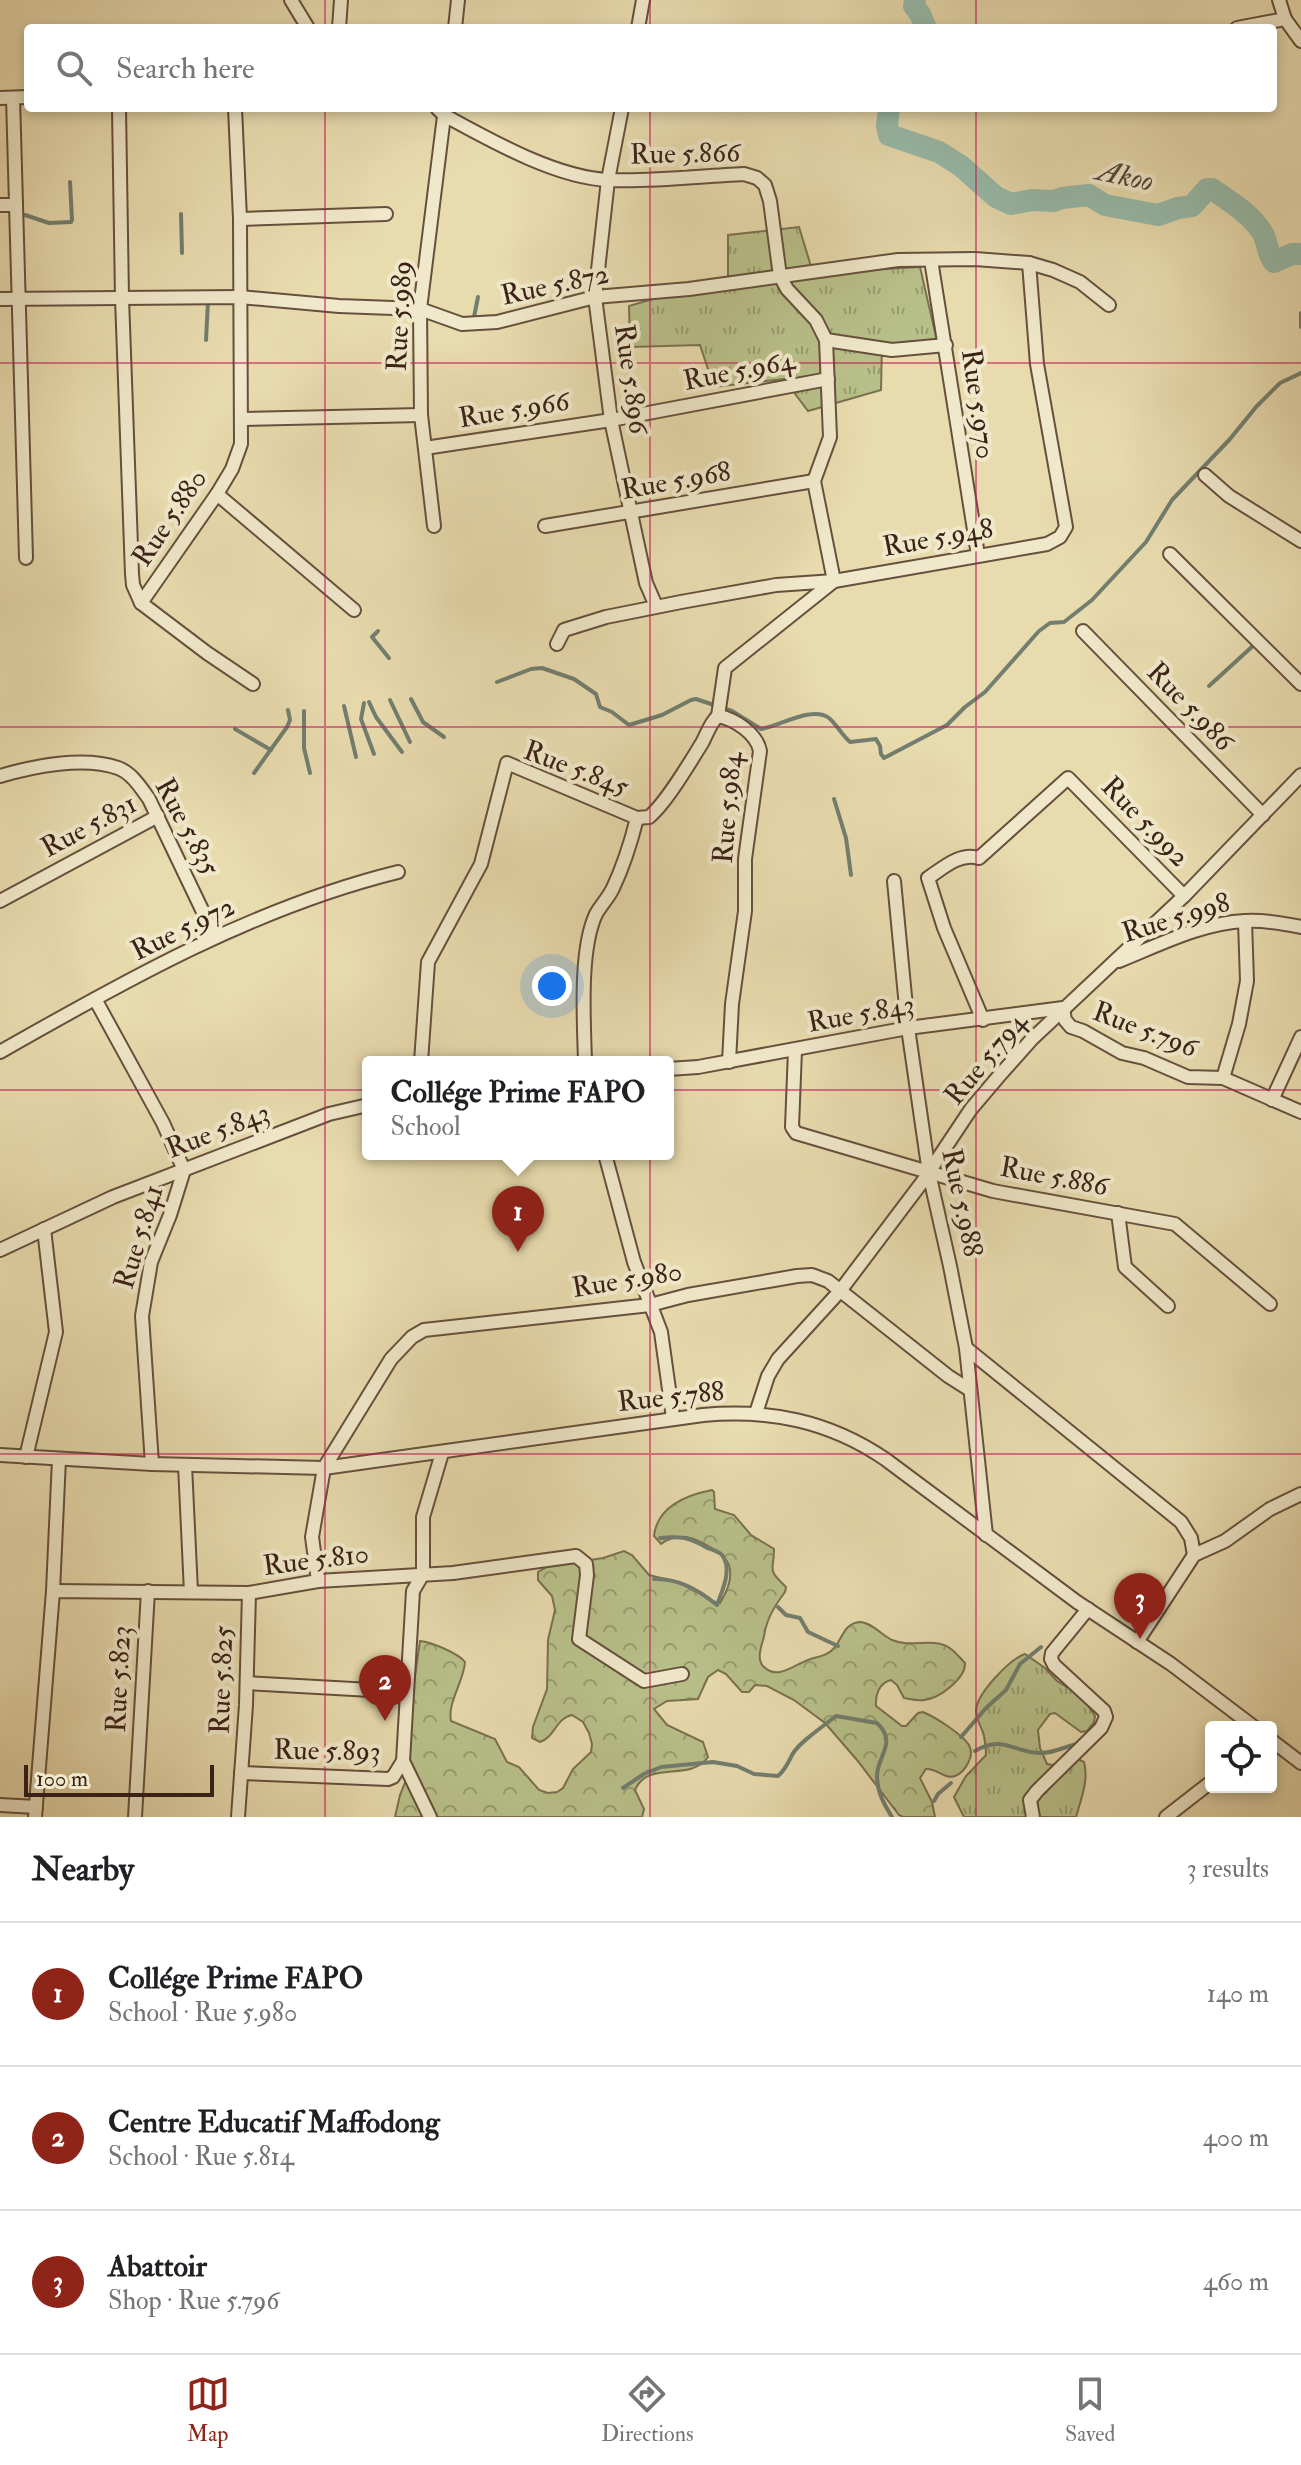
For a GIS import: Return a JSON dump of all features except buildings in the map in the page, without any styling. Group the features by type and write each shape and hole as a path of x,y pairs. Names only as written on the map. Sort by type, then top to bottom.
{"street":[{"path":"291,0 306,24"},
{"path":"339,24 341,0"},
{"path":"455,24 458,0"},
{"path":"639,24 643,0"},
{"path":"1279,0 1285,19 1301,41"},
{"path":"1258,24 1285,19"},
{"path":"6,98 16,205 26,558"},
{"name":"Rue 5.880","path":"119,112 132,574 141,603"},
{"name":"Rue 5.880","path":"141,603 217,494 239,455 242,419 240,219 235,112"},
{"name":"Rue 5.989","path":"434,526 421,415 420,309 442,112"},
{"name":"Rue 5.866","path":"445,112 506,149 580,176 608,180 744,174 757,178 765,185 770,201 780,276"},
{"name":"Rue 5.896","path":"621,112 608,180 595,297 611,420 648,590 656,606"},
{"path":"0,205 16,205"},
{"path":"240,219 386,214"},
{"name":"Rue 5.872","path":"0,299 240,297 420,309 462,324 497,322 595,297 658,293 898,260 975,259 1029,263 1080,282 1109,305"},
{"name":"Rue 5.970","path":"931,260 978,555"},
{"name":"Rue 5.948","path":"557,644 564,630 656,606 776,585 834,581 1047,544 1060,537 1066,527 1037,364 1029,263"},
{"path":"718,716 725,668 834,581 814,481 830,437 826,340 816,320 787,289 780,276"},
{"path":"826,340 892,350 946,345"},
{"name":"Rue 5.964","path":"611,420 828,379"},
{"path":"242,419 421,415"},
{"name":"Rue 5.966","path":"425,448 611,420"},
{"path":"1205,475 1229,496 1301,541"},
{"name":"Rue 5.968","path":"545,526 814,481"},
{"path":"217,494 354,610"},
{"path":"1170,554 1301,684"},
{"path":"141,603 253,684"},
{"name":"Rue 5.986","path":"1083,631 1263,815"},
{"name":"Rue 5.984","path":"637,818 649,817 662,803 718,716 724,716 753,735 758,742 760,751 745,859 745,911 732,1004 729,1062"},
{"name":"Rue 5.845","path":"421,1056 428,962 481,864 507,763 637,818 629,849 611,892 596,914 590,935 583,990 585,1056"},
{"name":"Rue 5.835","path":"0,776 54,764 120,768 135,780 149,799 215,937"},
{"name":"Rue 5.794","path":"756,1413 768,1376 778,1359 840,1291 929,1173 971,1109 1032,1039 1184,896 1301,775"},
{"name":"Rue 5.992","path":"983,1020 944,928 928,878 969,855 979,858 1068,778 1184,896"},
{"name":"Rue 5.831","path":"0,901 158,816"},
{"name":"Rue 5.972","path":"0,1052 215,937 356,883 398,872"},
{"name":"Rue 5.988","path":"894,881 908,1028 929,1173 966,1348 986,1535"},
{"name":"Rue 5.796","path":"1223,1078 1239,1024 1247,981 1245,921"},
{"name":"Rue 5.998","path":"1113,963 1217,924 1274,922 1301,927"},
{"name":"Rue 5.841","path":"95,999 163,1123 184,1170 151,1262 142,1316 152,1464"},
{"name":"Rue 5.843","path":"674,1068 729,1062 908,1028 1063,1008"},
{"name":"Rue 5.796","path":"1063,1008 1065,1020 1071,1027 1122,1053 1144,1058 1188,1077 1223,1078 1301,1112"},
{"path":"1272,1100 1301,1037"},
{"name":"Rue 5.886","path":"795,1050 793,1131 993,1191 1175,1224 1270,1304"},
{"name":"Rue 5.843","path":"0,1250 113,1197 329,1114 362,1106"},
{"path":"607,1160 634,1262 661,1332 673,1418"},
{"path":"1118,1213 1125,1267 1168,1306"},
{"path":"26,1457 56,1332 44,1229"},
{"name":"Rue 5.980","path":"324,1468 391,1359 412,1337 424,1330 650,1305 688,1295 797,1276 822,1277 970,1390"},
{"path":"966,1348 1181,1522 1191,1538 1194,1555"},
{"name":"Rue 5.788","path":"0,1455 152,1464 324,1468 727,1413 756,1413 816,1425 861,1443 1246,1721"},
{"path":"430,1817 403,1761 413,1591 423,1574 423,1517 442,1453"},
{"path":"0,1805 36,1812 53,1591 59,1459"},
{"path":"185,1465 191,1592"},
{"path":"318,1581 312,1537 324,1468"},
{"path":"1137,1642 1194,1555 1225,1541 1270,1509 1301,1494"},
{"name":"Rue 5.810","path":"53,1591 249,1593 318,1581 495,1568 576,1556 583,1560 587,1575 579,1639 644,1681 682,1674"},
{"name":"Rue 5.823","path":"135,1817 148,1591"},
{"name":"Rue 5.825","path":"238,1817 247,1683 249,1593"},
{"path":"1033,1817 1030,1800 1101,1728 1106,1717 1104,1711 1051,1659 1052,1653 1088,1609"},
{"path":"247,1683 407,1692"},
{"path":"1277,1745 1301,1763"},
{"name":"Rue 5.893","path":"241,1773 388,1779 393,1777 403,1761"},
{"path":"1166,1817 1205,1787"}],"green space":[{"path":"799,227 813,273 920,267 937,341 882,344 881,390 808,411 784,379 714,387 700,345 630,347 629,306 728,277 728,235"},
{"path":"712,1490 715,1509 734,1515 751,1535 774,1549 773,1573 786,1587 769,1618 761,1647 761,1663 768,1670 780,1672 825,1655 835,1647 849,1626 860,1622 898,1642 945,1645 965,1663 956,1681 930,1699 904,1698 891,1680 881,1687 876,1698 876,1706 902,1726 923,1712 948,1726 969,1745 970,1759 959,1774 951,1777 926,1769 920,1778 932,1802 935,1817 899,1815 825,1723 794,1700 767,1686 755,1685 749,1692 742,1692 726,1674 718,1670 708,1677 698,1699 667,1701 654,1709 667,1725 703,1742 708,1757 691,1769 649,1775 641,1781 635,1790 644,1809 642,1817 395,1817 406,1780 408,1724 420,1641 444,1648 465,1662 451,1707 451,1721 495,1739 507,1762 519,1767 539,1790 557,1792 563,1788 573,1769 591,1752 592,1744 583,1722 572,1715 562,1720 545,1740 540,1742 532,1738 547,1689 548,1640 555,1610 552,1596 538,1580 538,1572 547,1567 603,1558 624,1551 632,1555 649,1575 681,1583 720,1603 730,1575 726,1560 710,1547 691,1538 676,1537 661,1544 654,1536 656,1526 667,1510 683,1499"},
{"path":"1025,1654 1057,1681 1083,1697 1095,1716 1087,1731 1081,1732 1055,1713 1050,1714 1038,1730 1040,1748 1047,1764 1074,1757 1084,1762 1085,1783 1076,1817 964,1817 954,1797 966,1776 986,1755 984,1736 976,1714 977,1704 995,1678"}],"waterway":[{"name":"Akoo","path":"915,0 914,6 924,24"},
{"name":"Akoo","path":"889,112 889,135 939,152 961,166 996,197 1011,204 1089,195 1105,205 1158,215 1192,206 1207,189 1212,189 1252,219 1264,236 1274,262 1292,254 1301,254"},
{"path":"70,182 72,220"},
{"path":"181,214 182,253"},
{"path":"25,215 49,223 71,222"},
{"path":"474,317 478,297"},
{"path":"206,340 208,301"},
{"path":"1301,313 1301,327"},
{"path":"497,682 542,668 574,679 596,694 600,707 629,725 662,715 696,699 732,711 761,729 804,715 822,715 829,718 850,742 876,739 884,758 947,725 985,692 1039,631 1050,623 1064,622 1092,600 1146,542 1172,500 1256,407 1280,383 1301,373"},
{"path":"378,631 372,637 389,658"},
{"path":"1209,686 1255,644"},
{"path":"411,699 423,722 444,737"},
{"path":"390,700 410,742"},
{"path":"369,702 376,717 402,752"},
{"path":"364,703 361,719 374,754"},
{"path":"344,706 356,757"},
{"path":"254,773 287,727 290,720 288,710"},
{"path":"304,711 304,748 310,773"},
{"path":"235,729 271,750"},
{"path":"834,799 846,838 851,875"},
{"path":"654,1579 688,1586 717,1605 727,1573 725,1561 718,1552 688,1539 660,1538"},
{"path":"778,1607 786,1615 800,1618 808,1632 838,1646"},
{"path":"961,1737 1006,1690 1020,1664 1041,1647"},
{"path":"623,1788 661,1767 713,1762 737,1766 754,1774 778,1776 800,1745 836,1716 877,1723 883,1730 886,1743 877,1782 892,1817"},
{"path":"975,1751 1001,1744 1046,1753 1078,1744"},
{"path":"934,1801 951,1783"}],"place":[{"name":"Collége Prime FAPO","path":"518,1252"},
{"name":"Abattoir","path":"1140,1639"},
{"name":"Centre Educatif Maffodong","path":"385,1721"}]}
